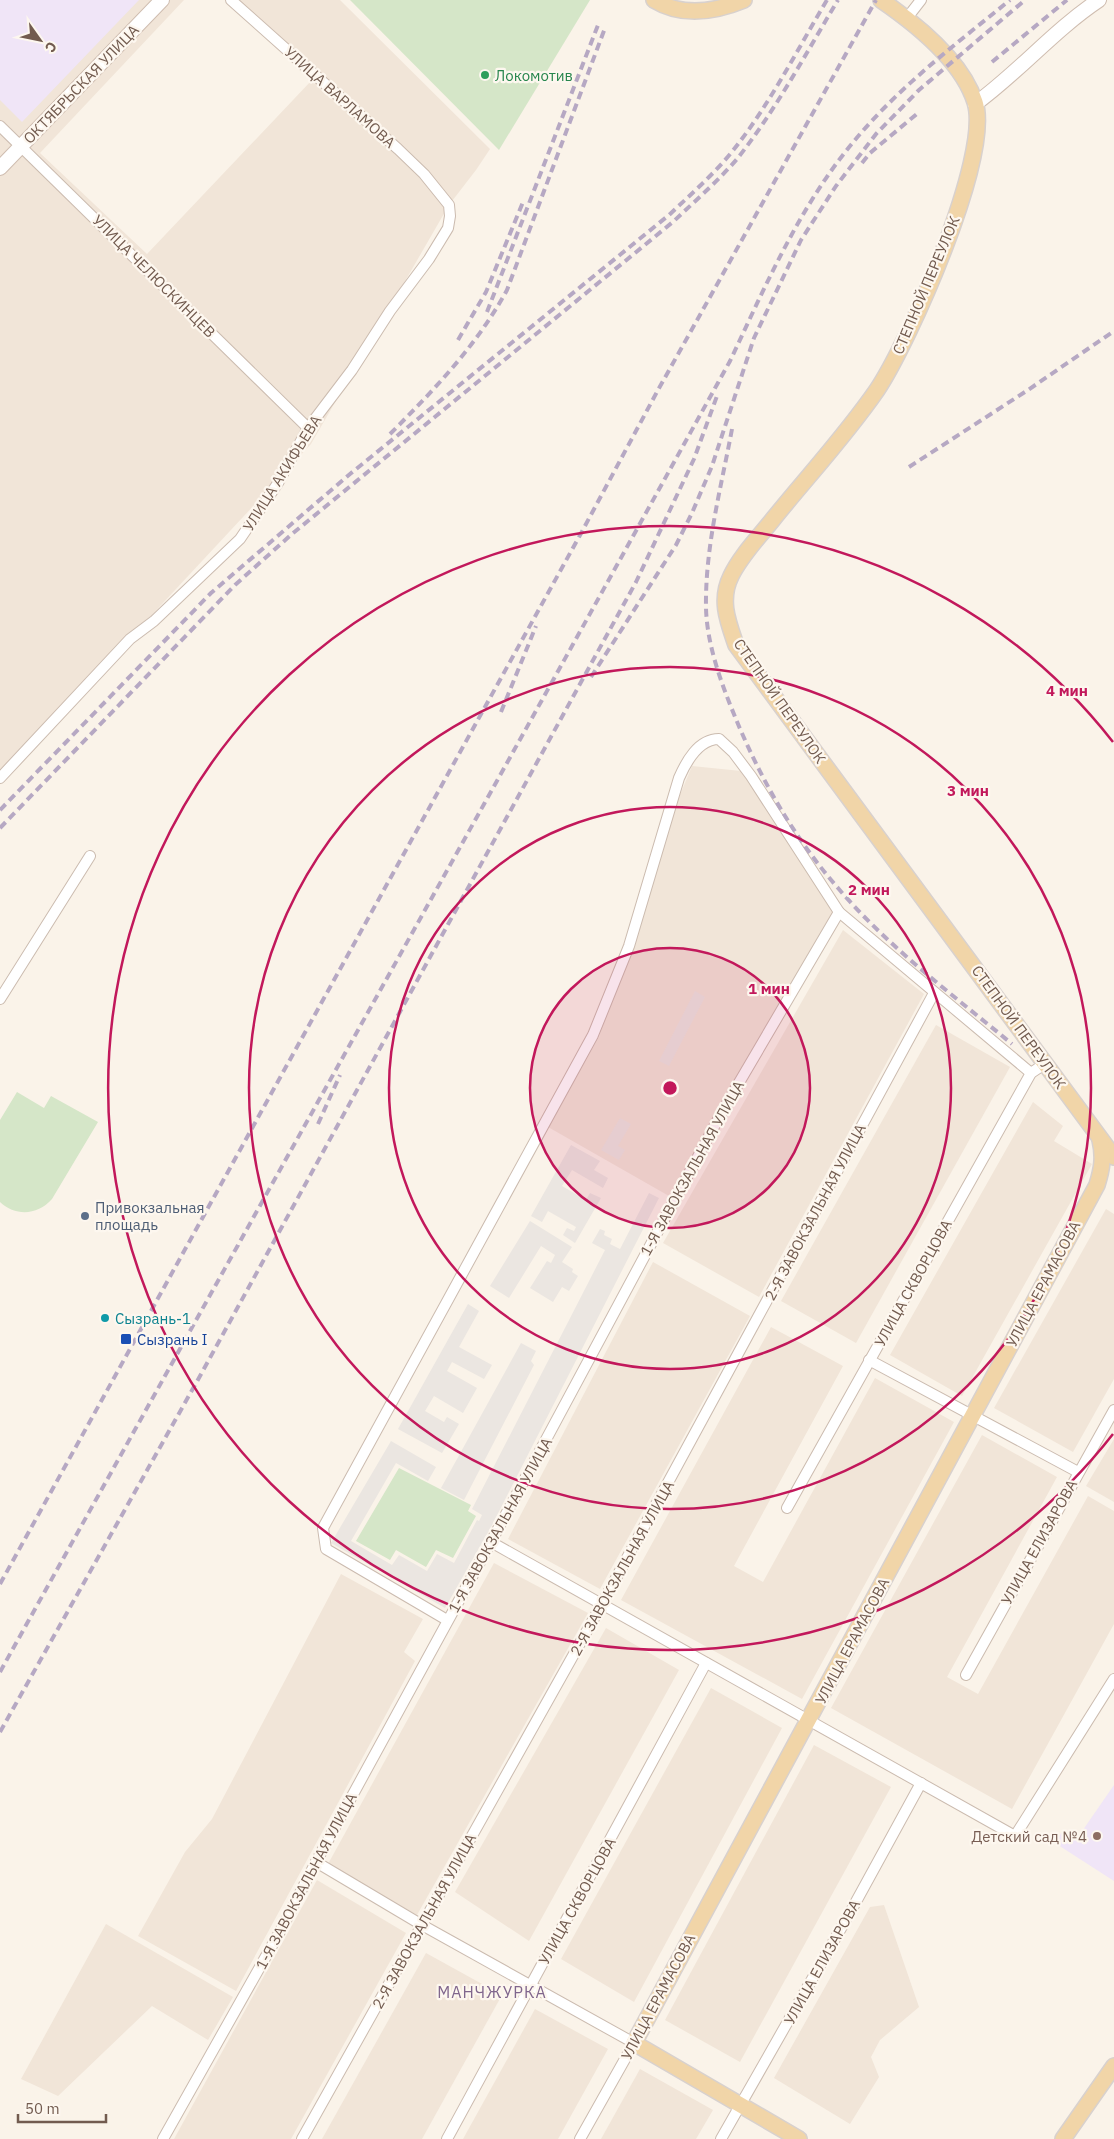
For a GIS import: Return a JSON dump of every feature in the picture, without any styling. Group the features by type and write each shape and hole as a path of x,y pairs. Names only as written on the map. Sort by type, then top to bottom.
{"main road":[{"name":"ОКТЯБРЬСКАЯ УЛИЦА","path":"0,168 162,0"},
{"path":"654,0 674,10 691,11 722,8 744,0"},
{"name":"СТЕПНОЙ ПЕРЕУЛОК","path":"881,0 907,18 946,56 966,82 975,104 977,132 973,161 965,189 936,268 904,344 877,390 750,547 731,576 725,596 726,616 736,645 1114,1157"},
{"path":"975,104 1002,85 1063,28 1099,0"},
{"name":"УЛИЦА ЕРАМАСОВА","path":"634,2043 1096,1185 1102,1167 1103,1155 1100,1137"},
{"path":"1096,1185 1105,1179 1114,1177"},
{"path":"634,2043 742,2104 798,2139"},
{"path":"1063,2139 1114,2066"}],"street":[{"name":"УЛИЦА ВАРЛАМОВА","path":"231,0 398,149 424,174 444,199"},
{"path":"907,18 921,0"},
{"name":"УЛИЦА ЧЕЛЮСКИНЦЕВ","path":"0,126 308,428"},
{"name":"УЛИЦА АКИФЬЕВА","path":"0,778 130,639 154,621 240,539 278,483 308,428 352,370 390,311 429,259 448,228 450,216 448,205 444,199"},
{"path":"447,1620 326,1549 323,1528 593,1035 629,946 680,778 687,762 697,750 713,739 719,739 733,752 751,776 839,912 1031,1073"},
{"path":"0,999 90,856"},
{"name":"1-Я ЗАВОКЗАЛЬНАЯ УЛИЦА","path":"163,2139 283,1926 447,1620 492,1542 722,1110 839,912"},
{"name":"2-Я ЗАВОКЗАЛЬНАЯ УЛИЦА","path":"302,2139 602,1604 934,993"},
{"name":"УЛИЦА СКВОРЦОВА","path":"787,1508 1031,1073 1046,1063"},
{"path":"869,1360 1078,1472"},
{"name":"УЛИЦА ЕЛИЗАРОВА","path":"966,1675 1114,1410"},
{"path":"492,1542 1015,1836 1114,1679"},
{"name":"УЛИЦА СКВОРЦОВА","path":"447,2139 706,1663"},
{"name":"УЛИЦА ЕЛИЗАРОВА","path":"721,2139 921,1783"},
{"path":"316,1862 422,1926 634,2043"},
{"name":"УЛИЦА ЕРАМАСОВА","path":"580,2139 634,2043"}],"shaded area":[{"path":"0,0 184,0 40,153 147,254 311,81 225,0 340,0 490,149 449,205 311,444 0,778"},
{"path":"0,0 139,0 22,122 0,100"},
{"path":"692,766 741,771 834,912 669,1196 548,1127 599,1037 677,802"},
{"path":"843,930 924,994 759,1297 663,1243"},
{"path":"695,991 705,997 669,1066 659,1061"},
{"path":"936,1025 1010,1067 856,1343 781,1301"},
{"path":"1033,1102 1063,1126 1054,1141 1092,1164 962,1396 890,1355"},
{"path":"620,1118 631,1124 618,1146 625,1150 619,1160 601,1150"},
{"path":"571,1145 600,1161 594,1170 608,1178 603,1188 572,1170 562,1186 586,1200 590,1193 601,1198 575,1243 563,1235 567,1228 574,1231 576,1227 548,1211 542,1222 531,1216"},
{"path":"649,1193 659,1198 491,1527 445,1608 331,1543 391,1441 436,1467 428,1481 396,1463 351,1541 392,1565 399,1555 427,1571 437,1554 454,1563 477,1520 479,1521 482,1515 472,1509 605,1250 592,1243 600,1229 605,1231 604,1235 612,1239 610,1244 620,1249"},
{"path":"1106,1209 1114,1214 1114,1379 1073,1452 994,1408"},
{"path":"530,1221 572,1247 562,1262 573,1269 572,1272 578,1276 569,1291 562,1287 553,1302 530,1288 547,1261 551,1263 555,1255 541,1246 509,1298 490,1286"},
{"path":"653,1262 750,1316 600,1589 508,1539"},
{"path":"468,1304 479,1311 459,1347 492,1365 484,1379 452,1362 447,1371 477,1388 463,1413 434,1396 425,1411 444,1422 447,1417 459,1424 442,1453 398,1429"},
{"path":"771,1327 843,1366 734,1566 763,1582 875,1378 954,1422 802,1699 621,1600"},
{"path":"521,1343 536,1351 531,1361 534,1365 464,1500 441,1488"},
{"path":"982,1435 1057,1477 947,1677 978,1694 1088,1496 1114,1511 1114,1624 1012,1809 831,1708"},
{"path":"1114,1439 1114,1502 1086,1486"},
{"path":"494,1563 588,1613 417,1915 328,1864"},
{"path":"341,1574 423,1619 404,1652 415,1661 236,1991 138,1936 185,1852 212,1819"},
{"path":"606,1628 679,1670 529,1941 455,1892"},
{"path":"711,1688 782,1728 634,2002 561,1959"},
{"path":"814,1745 891,1787 740,2062 665,2020"},
{"name":"Детский сад №4","path":"1114,1785 1114,1881 1055,1843 1062,1832 1076,1840"},
{"path":"317,1880 406,1933 291,2139 174,2139"},
{"path":"884,1905 919,2007 880,2040 871,2057 879,2077 850,2124 774,2078 870,1907"},
{"path":"106,1924 233,1997 208,2040 152,2006 58,2096 21,2079"},
{"path":"426,1953 502,1995 422,2139 322,2139"},
{"path":"535,2009 608,2049 558,2139 463,2139"},
{"path":"640,2069 713,2110 696,2139 601,2139"}],"green space":[{"name":"Локомотив","path":"350,0 590,0 499,150"},
{"path":"17,1092 44,1108 51,1096 98,1122 52,1199 40,1208 27,1212 13,1210 0,1202 0,1120"},
{"path":"399,1468 471,1505 468,1511 476,1516 453,1558 436,1550 426,1567 396,1550 390,1560 356,1541"}],"railway":[{"path":"0,810 211,593 350,474 669,215 701,185 731,153 758,117 827,0"},
{"path":"0,828 235,585 292,534 674,221 714,183 737,159 765,121 838,0"},
{"path":"0,1584 579,537 658,390 876,0"},
{"path":"0,1672 730,361 785,246 817,191 835,165 872,120 929,66 1010,0"},
{"path":"591,677 676,545 692,513 712,466 754,338 801,240 836,186 876,134 919,90 1025,0"},
{"path":"992,62 1067,0"},
{"path":"487,312 598,25"},
{"path":"390,434 439,383 469,348 507,290 605,28"},
{"path":"862,163 870,153 918,113"},
{"path":"458,340 486,292 523,202"},
{"path":"909,467 1028,390 1114,331"},
{"path":"0,1732 200,1376 636,582 694,459 717,396"},
{"path":"732,429 708,563 706,585 707,623 709,638 727,696 758,768 794,830 822,869 857,910 944,989 1012,1044"},
{"path":"501,712 536,626"},
{"path":"318,1124 340,1075"}],"place":[{"name":"Локомотив","path":"485,75"},
{"name":"Привокзальная площадь","path":"85,1216"},
{"name":"Сызрань-1","path":"105,1318"},
{"name":"Сызрань I","path":"126,1339"},
{"name":"Детский сад №4","path":"1097,1836"}],"district":[{"name":"МАНЧЖУРКА","path":"492,1992"}]}
